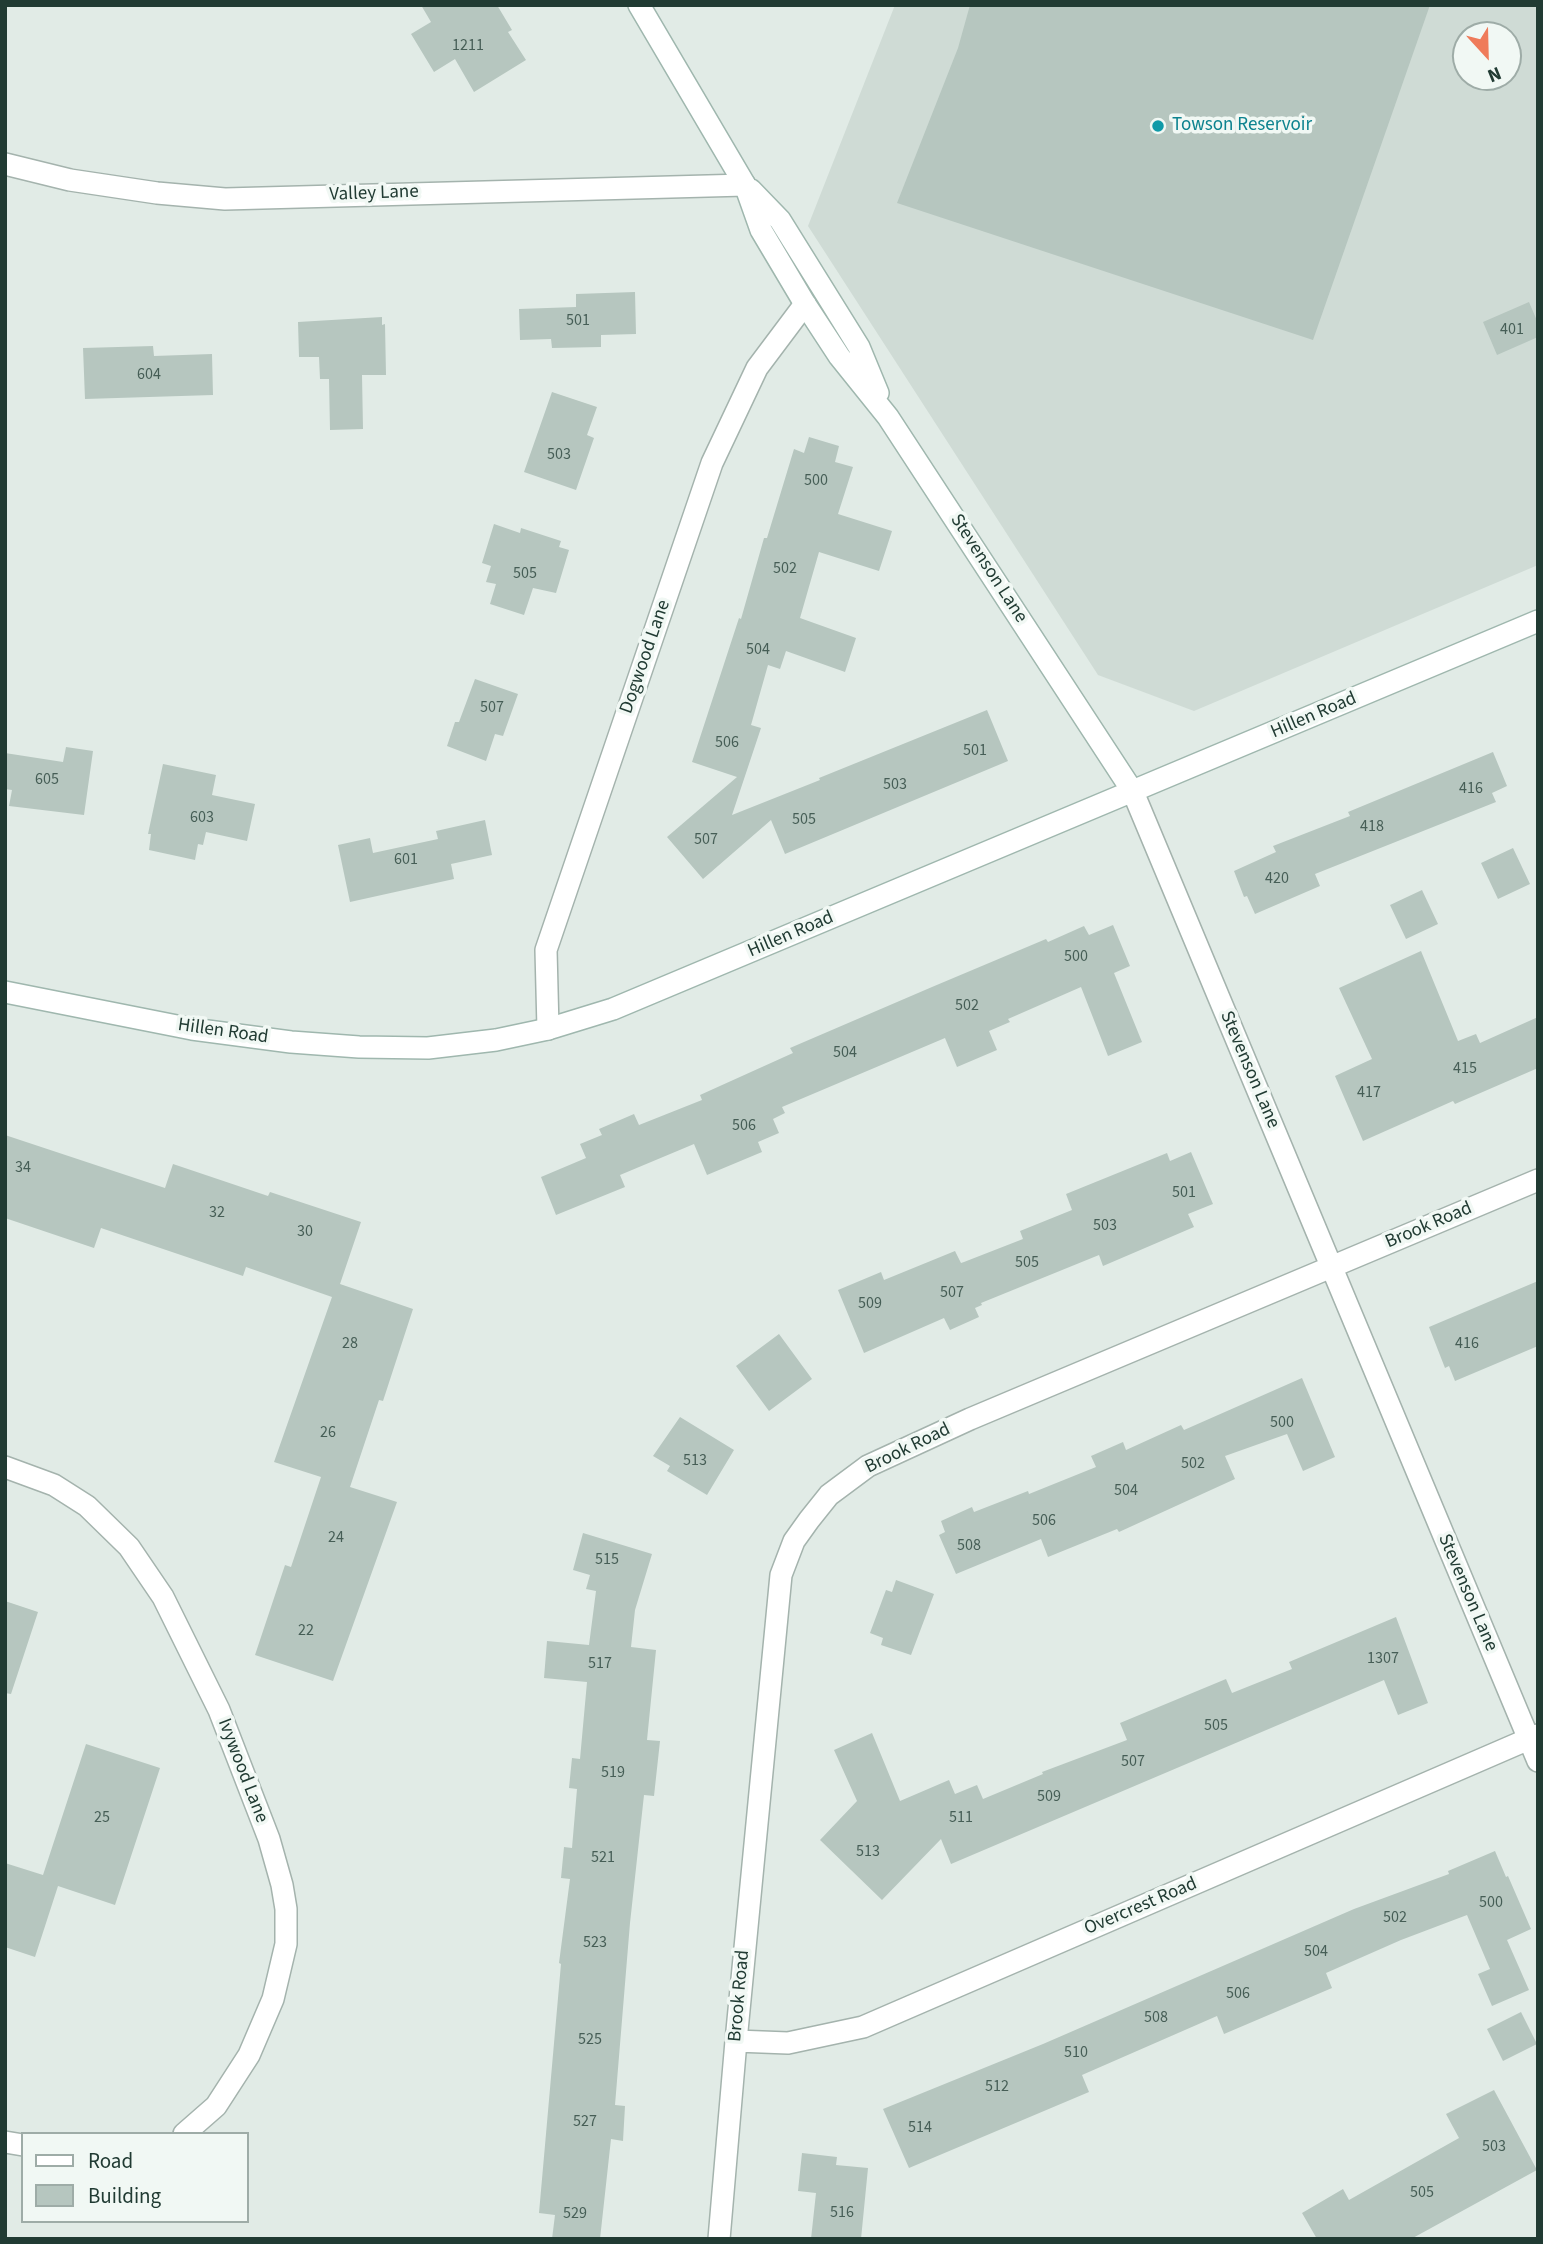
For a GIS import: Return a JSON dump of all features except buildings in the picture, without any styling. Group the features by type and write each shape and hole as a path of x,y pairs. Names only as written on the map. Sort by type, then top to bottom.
{"street":[{"name":"Stevenson Lane","path":"639,5 745,185 761,230 805,304 839,356 888,417 1133,792 1533,1738 1538,1761"},
{"name":"Valley Lane","path":"5,164 70,180 225,199 745,185"},
{"name":"Stevenson Lane","path":"745,185 780,220 859,347 888,417"},
{"name":"Dogwood Lane","path":"548,1029 546,950 712,463 757,368 805,304"},
{"name":"Hillen Road","path":"5,992 192,1029 291,1042 359,1047 428,1048 496,1040 548,1029 613,1009 1538,621"},
{"name":"Brook Road","path":"719,2239 780,1576 794,1541 829,1494 868,1466 970,1419 1538,1180"},
{"name":"Ivywood Lane","path":"5,1467 54,1485 87,1506 129,1547 163,1597 219,1710 269,1839 282,1885 286,1909 286,1944 273,1998 249,2055 229,2086 216,2106 186,2132"},
{"name":"Overcrest Road","path":"736,2041 788,2043 863,2027 1533,1738"}],"shaded area":[{"name":"Towson Reservoir","path":"895,5 1538,5 1538,565 1194,711 1098,675 808,226"}],"place":[{"name":"Towson Reservoir","path":"1158,126"}]}
